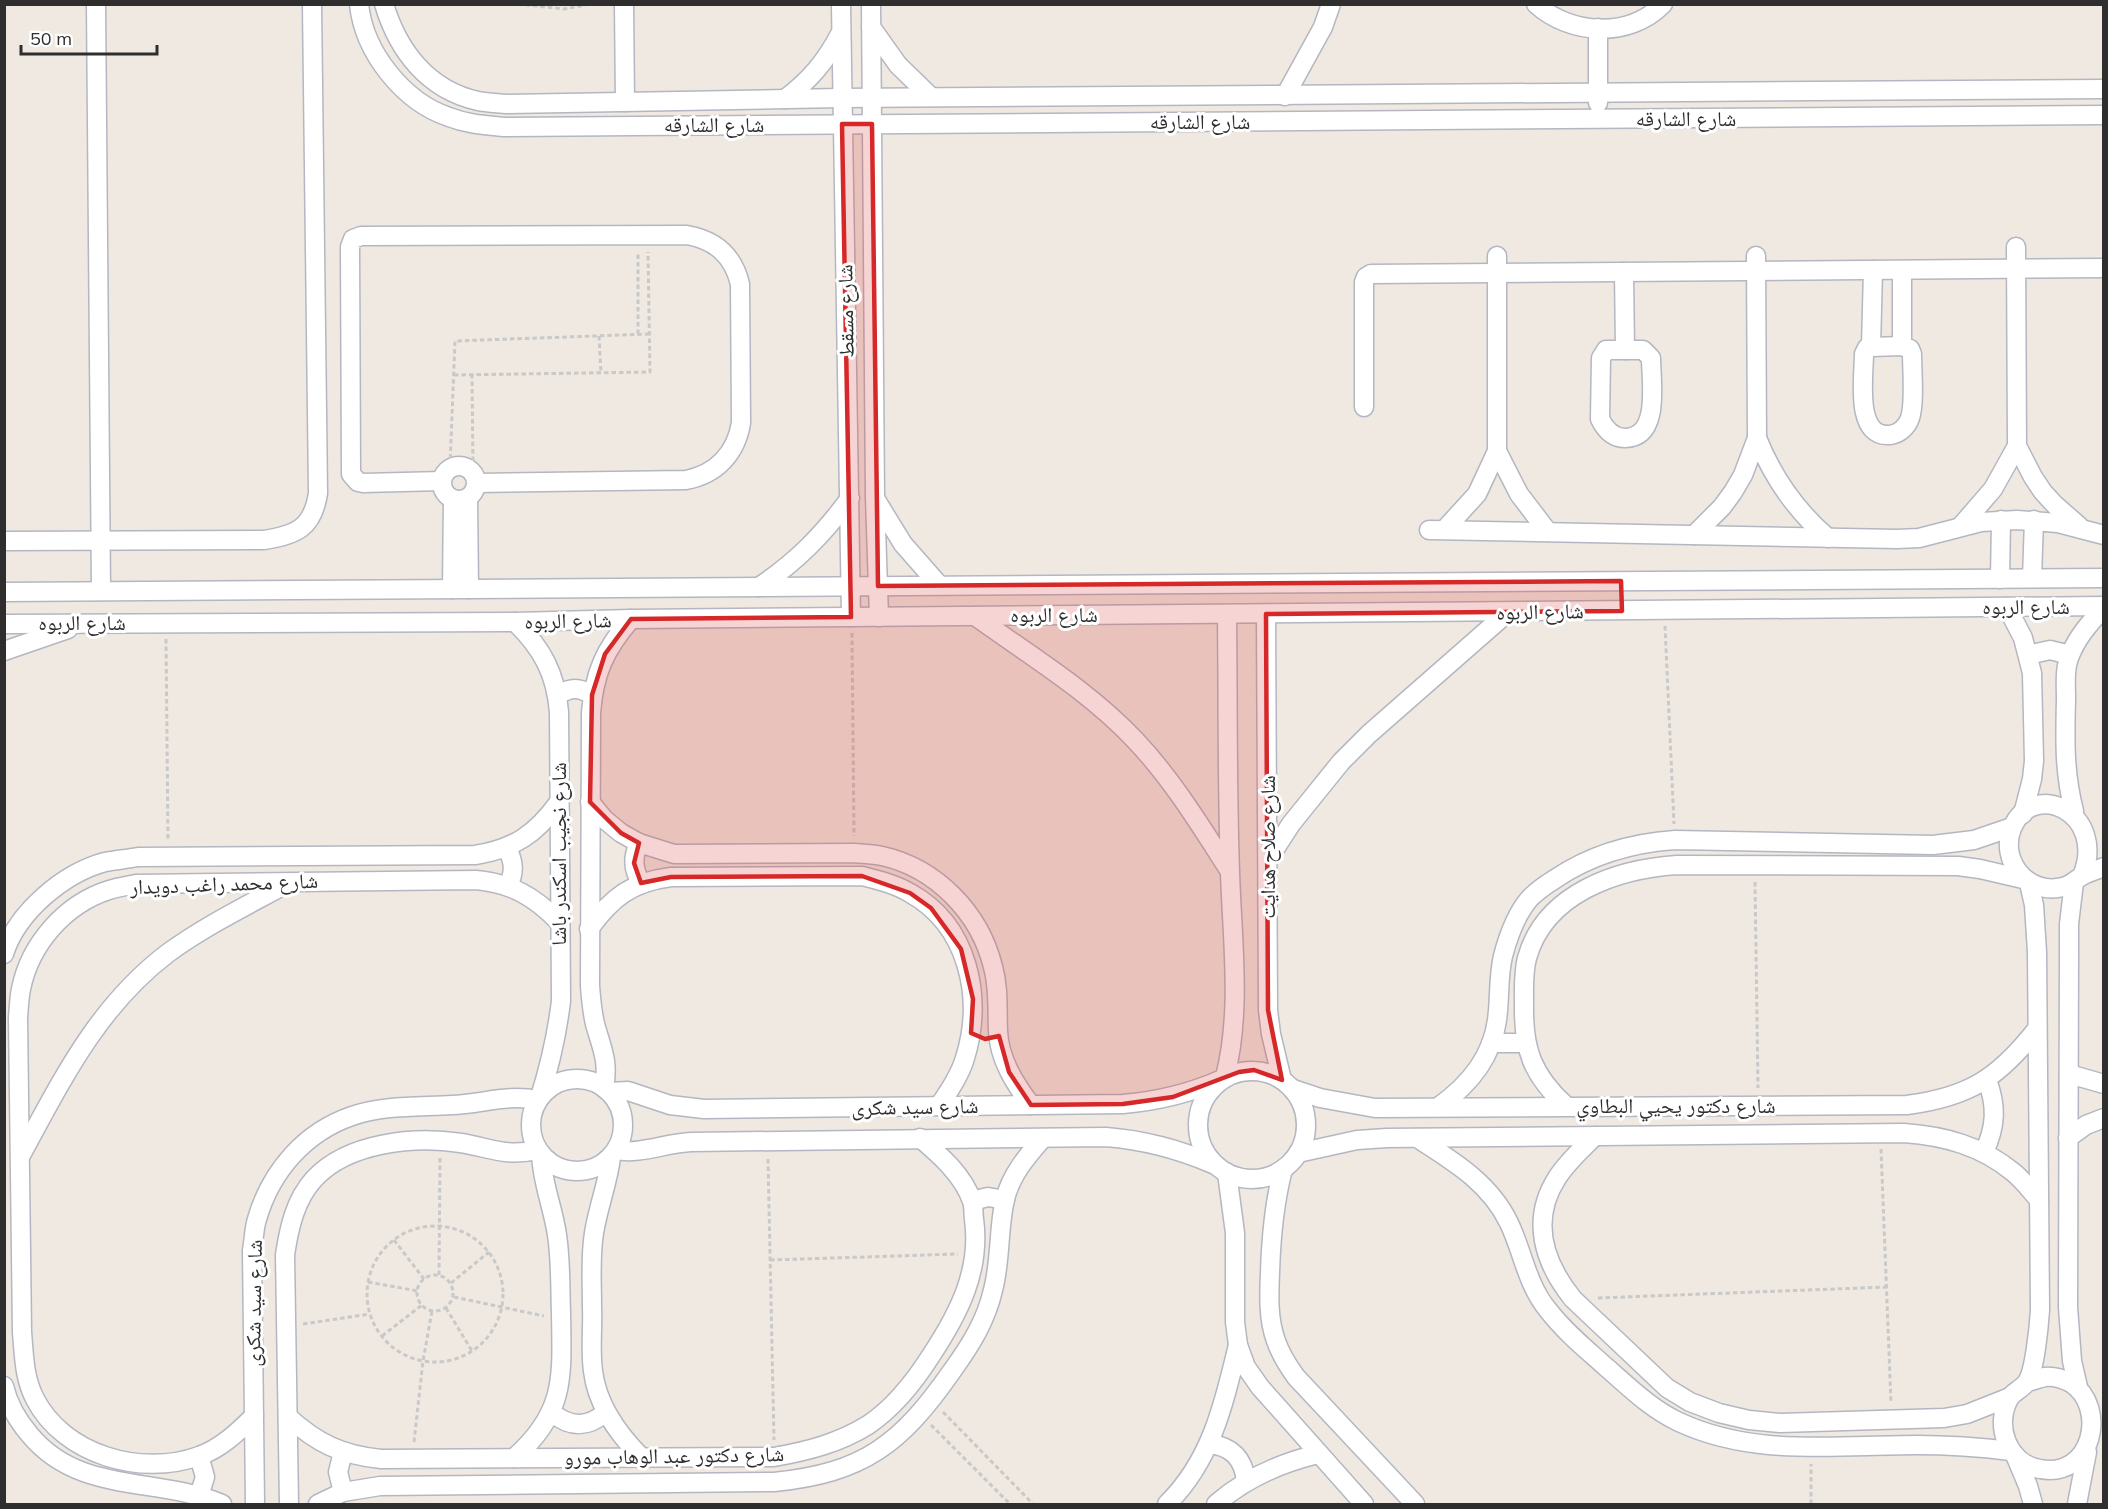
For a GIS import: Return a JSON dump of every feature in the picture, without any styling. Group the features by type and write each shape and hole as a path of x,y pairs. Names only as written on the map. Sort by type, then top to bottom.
{"street":[{"path":"96,4 101,591"},
{"path":"4,541 264,540 285,536 303,528 315,511 318,493 312,4"},
{"name":"شارع الشارقه","path":"359,4 368,38 381,63 400,85 422,103 447,117 475,125 515,127 2103,115"},
{"name":"شارع الشارقه","path":"384,4 391,29 406,54 426,75 450,91 478,101 507,104 931,97 2103,89"},
{"path":"624,4 625,102"},
{"name":"شارع مسقط","path":"841,4 851,617"},
{"name":"شارع مسقط","path":"871,4 875,498 879,617"},
{"path":"1285,96 1323,27 1331,4"},
{"path":"1536,4 1556,20 1576,27 1598,28 1620,27 1640,21 1663,4"},
{"path":"871,27 898,65 931,97"},
{"path":"1598,28 1598,119"},
{"path":"785,99 819,70 841,33"},
{"path":"1884,90 1884,117"},
{"path":"446,475 444,492 468,488 686,480 707,474 716,468 731,452 741,423 741,293 738,274 728,257 710,241 687,235 361,236 353,239 350,247 351,474 358,482 363,483 446,475 459,465 468,488 460,589"},
{"path":"2016,247 2017,446 2043,492 2082,529"},
{"path":"1364,407 1364,282 1371,274 1497,264 1624,272 1756,263 1872,270 2103,268"},
{"path":"1694,535 1722,507 1733,492 1743,475 1757,438 1756,263"},
{"path":"1497,264 1497,451 1476,494 1437,530 1919,538 1940,534 1961,526 2001,520 2034,520 2103,535"},
{"path":"1871,347 1872,270"},
{"path":"1902,270 1902,346"},
{"path":"1624,272 1625,350"},
{"path":"1902,346 1910,349 1912,354 1910,419 1902,430 1888,435 1874,431 1865,420 1864,354 1867,348 1871,347 1902,346"},
{"path":"1606,350 1625,350 1643,350 1651,358 1650,417 1642,432 1626,438 1618,437 1604,427 1599,411 1602,355 1606,350"},
{"path":"1757,438 1774,476 1785,493 1812,525 1828,538"},
{"path":"1961,526 1993,489 2017,446"},
{"path":"1497,451 1519,494 1548,532"},
{"path":"759,587 810,548 850,498"},
{"path":"875,498 903,544 939,585"},
{"path":"2000,579 2001,520"},
{"path":"2032,578 2034,520"},
{"name":"شارع الربوه","path":"4,592 2103,578"},
{"path":"1910,579 1910,608"},
{"path":"1621,581 1622,611"},
{"path":"2007,607 2016,622 2032,673 2034,761 2032,779 2009,851 2012,862 2026,881 2036,928 2039,1326 2034,1359 2027,1382"},
{"path":"2078,1387 2072,1361 2068,1316 2069,924 2078,879 2090,864 2093,837 2064,757 2066,672 2070,655 2091,621 2103,607"},
{"name":"شارع الربوه","path":"4,624 515,622 631,619 2103,607"},
{"path":"1269,858 1302,808 1341,762 1369,734 1507,612"},
{"name":"شارع صلاح هدايت","path":"1266,614 1268,1010 1271,1034 1287,1084"},
{"name":"شارع صلاح هدايت","path":"1223,1078 1232,1050 1234,1022 1229,870 1227,615"},
{"path":"975,616 1072,685 1134,738 1161,769 1229,870"},
{"name":"شارع نجيب اسكندر باشا","path":"607,1090 606,1056 591,1005 589,929 592,695 605,654 631,619"},
{"name":"شارع نجيب اسكندر باشا","path":"515,622 531,637 543,654 558,695 561,1001 557,1034 539,1099"},
{"path":"4,651 84,623"},
{"path":"2028,655 2050,650 2070,655"},
{"path":"558,695 575,688 592,695"},
{"name":"شارع محمد راغب دويدار","path":"4,954 22,920 45,895 73,875 105,862 138,857 168,856 475,855 507,848 528,837 545,821 559,802"},
{"path":"590,802 604,819 621,833 639,843 674,854 854,853 882,856 933,878 954,896 972,917 985,941 994,968 998,1033 1002,1053 1019,1089 1031,1105"},
{"path":"1438,1107 1470,1080 1483,1062 1497,1021 1502,958 1509,937 1530,898 1586,860 1630,846 1675,840 1934,845 1974,840 2018,821 2035,807 2048,804 2062,806 2088,822"},
{"path":"639,843 634,863 641,883"},
{"path":"507,848 512,858 513,868 508,886"},
{"path":"1566,1106 1540,1078 1531,1061 1526,1043 1523,1022 1527,958 1535,937 1548,919 1564,903 1597,883 1652,866 1958,866 1980,868 2052,889 2064,887 2103,867"},
{"path":"589,929 603,910 620,894 641,883 671,877 862,876 910,893 931,908 948,927 961,949 970,974 973,999 971,1033 965,1059 954,1084 939,1106"},
{"name":"شارع محمد راغب دويدار","path":"254,1416 229,1439 200,1456 179,1461 138,1463 96,1453 71,1440 50,1422 34,1399 13,1332 20,1156 18,1017 21,989 29,963 38,946 61,917 92,897 109,890 136,884 476,880 508,886 536,901 559,922"},
{"path":"20,1156 73,1059 100,1020 132,985 167,954 205,927 291,882"},
{"name":"شارع دكتور يحيي البطاوي","path":"1287,1084 1347,1104 1375,1108 1907,1105 1935,1101 1962,1093 1987,1080 2014,1058 2036,1030"},
{"path":"971,1033 977,1038 985,1039 992,1038 998,1033"},
{"path":"1491,1043 1526,1043"},
{"path":"1254,1070 1269,1073 1287,1084 1300,1100 1306,1120 1304,1140 1298,1153 1283,1169 1270,1176 1256,1179 1241,1178 1220,1168 1204,1151 1198,1136 1197,1120 1201,1105 1209,1091 1223,1078 1239,1072 1254,1070"},
{"path":"2068,1074 2103,1084"},
{"name":"شارع سيد شكرى","path":"607,1090 628,1091 670,1105 704,1109 1031,1105 1148,1102 1198,1090 1223,1078"},
{"path":"514,1458 542,1430 559,1392 562,1371 557,1234 539,1152 532,1138 530,1125 532,1112 539,1099 550,1087 564,1081 578,1079 592,1082 607,1090 617,1102 623,1126 621,1139 613,1153 600,1165 588,1170 562,1169 550,1163 539,1152"},
{"path":"1984,1152 1994,1124 1995,1108 1987,1080"},
{"name":"شارع سيد شكرى","path":"255,1504 252,1250 256,1221 266,1192 281,1167 302,1145 353,1116 382,1110 471,1104 506,1098 539,1099"},
{"path":"2068,1138 2086,1125 2103,1118"},
{"name":"شارع دكتور يحيي البطاوي","path":"1298,1153 1357,1140 1417,1138 1880,1133 1931,1135 1958,1141 1984,1152 2014,1173 2039,1200"},
{"path":"1595,1136 1569,1163 1552,1187 1542,1215 1542,1235 1550,1260 1562,1284 1573,1299 1667,1388 1690,1402 1719,1413 1749,1420 1780,1423 1944,1418 1967,1414 2010,1397 2027,1382 2044,1377 2062,1379 2078,1387 2098,1406 2094,1448 2077,1504"},
{"name":"شارع سيد شكرى","path":"613,1153 634,1152 692,1142 1106,1137 1162,1144 1220,1168"},
{"name":"شارع دكتور عبد الوهاب مورو","path":"288,1417 322,1444 343,1452 381,1459 774,1457 808,1451 839,1440 869,1424 895,1403 917,1378 949,1329 970,1280 975,1254 972,1201 958,1177 941,1156 920,1138"},
{"name":"شارع دكتور عبد الوهاب مورو","path":"318,1504 343,1492 380,1486 774,1482 807,1479 840,1470 869,1456 897,1437 926,1407 974,1340 993,1291 1005,1200 1014,1177 1027,1156 1043,1138"},
{"path":"1417,1138 1464,1169 1481,1184 1502,1212 1518,1243 1533,1287 1559,1325 1648,1404 1676,1421 1707,1434 1740,1442 1773,1446 1948,1445 2013,1453 2032,1467 2052,1471 2078,1462 2094,1448"},
{"name":"شارع سيد شكرى","path":"289,1504 285,1255 289,1226 300,1199 314,1178 341,1158 368,1147 399,1142 462,1143 508,1154 539,1152"},
{"path":"613,1153 597,1217 592,1251 593,1371 606,1412 622,1436 642,1458"},
{"path":"1220,1168 1235,1233 1234,1322 1238,1345 1246,1367 1260,1387 1364,1504"},
{"path":"1283,1169 1273,1210 1271,1231 1269,1303 1276,1342 1296,1377 1415,1504"},
{"path":"972,1201 988,1197 1005,1200"},
{"path":"1518,1243 1542,1235"},
{"path":"1167,1504 1179,1492 1209,1444 1220,1415 1238,1345"},
{"path":"4,1386 20,1424 40,1448 66,1466 96,1477 199,1496 222,1504"},
{"path":"2010,1397 2004,1410 2002,1424 2005,1438 2028,1486 2033,1504"},
{"path":"551,1412 561,1420 573,1425 597,1420 606,1412"},
{"path":"1209,1444 1221,1445 1232,1450 1240,1459 1245,1470 1246,1482"},
{"path":"343,1452 338,1472 343,1492"},
{"path":"1216,1504 1246,1482 1269,1469 1318,1454"},
{"path":"199,1496 205,1477 200,1456"}],"path":[{"path":"518,4 564,9 591,4"},
{"path":"638,334 643,235"},
{"path":"454,375 650,372 643,235"},
{"path":"446,475 455,341 649,334"},
{"path":"599,336 601,373"},
{"path":"468,488 472,374"},
{"path":"1664,611 1675,840"},
{"path":"851,617 854,853"},
{"path":"166,623 168,856"},
{"path":"1755,865 1758,1105"},
{"path":"1880,1133 1892,1420"},
{"path":"767,1140 774,1457"},
{"path":"438,1275 440,1141"},
{"path":"440,1226 462,1231 482,1244 489,1252 496,1262 503,1284 502,1307 489,1336 472,1351 448,1360 423,1361 400,1352 382,1336 370,1314 368,1282 377,1258 394,1240 411,1230 440,1226"},
{"path":"394,1240 424,1279"},
{"path":"450,1283 489,1252"},
{"path":"770,1260 975,1254"},
{"path":"438,1275 450,1283 453,1297 446,1308 432,1311 422,1305 417,1296 424,1279 438,1275"},
{"path":"368,1282 418,1291"},
{"path":"1573,1299 1887,1287"},
{"path":"453,1297 561,1319"},
{"path":"382,1336 422,1305"},
{"path":"446,1308 472,1351"},
{"path":"412,1459 423,1361 432,1311"},
{"path":"286,1326 370,1314"},
{"path":"926,1407 1010,1504"},
{"path":"926,1407 1033,1504"},
{"path":"1811,1447 1811,1504"}],"highlighted area":[{"path":"842,124 872,124 878,586 1621,581 1622,611 1266,614 1268,1010 1282,1080 1254,1070 1239,1072 1173,1097 1123,1104 1031,1105 1009,1072 999,1036 985,1039 971,1033 973,999 961,949 931,908 910,893 862,876 671,877 641,883 634,863 639,843 621,833 590,802 592,695 605,654 631,619 851,617"}]}
